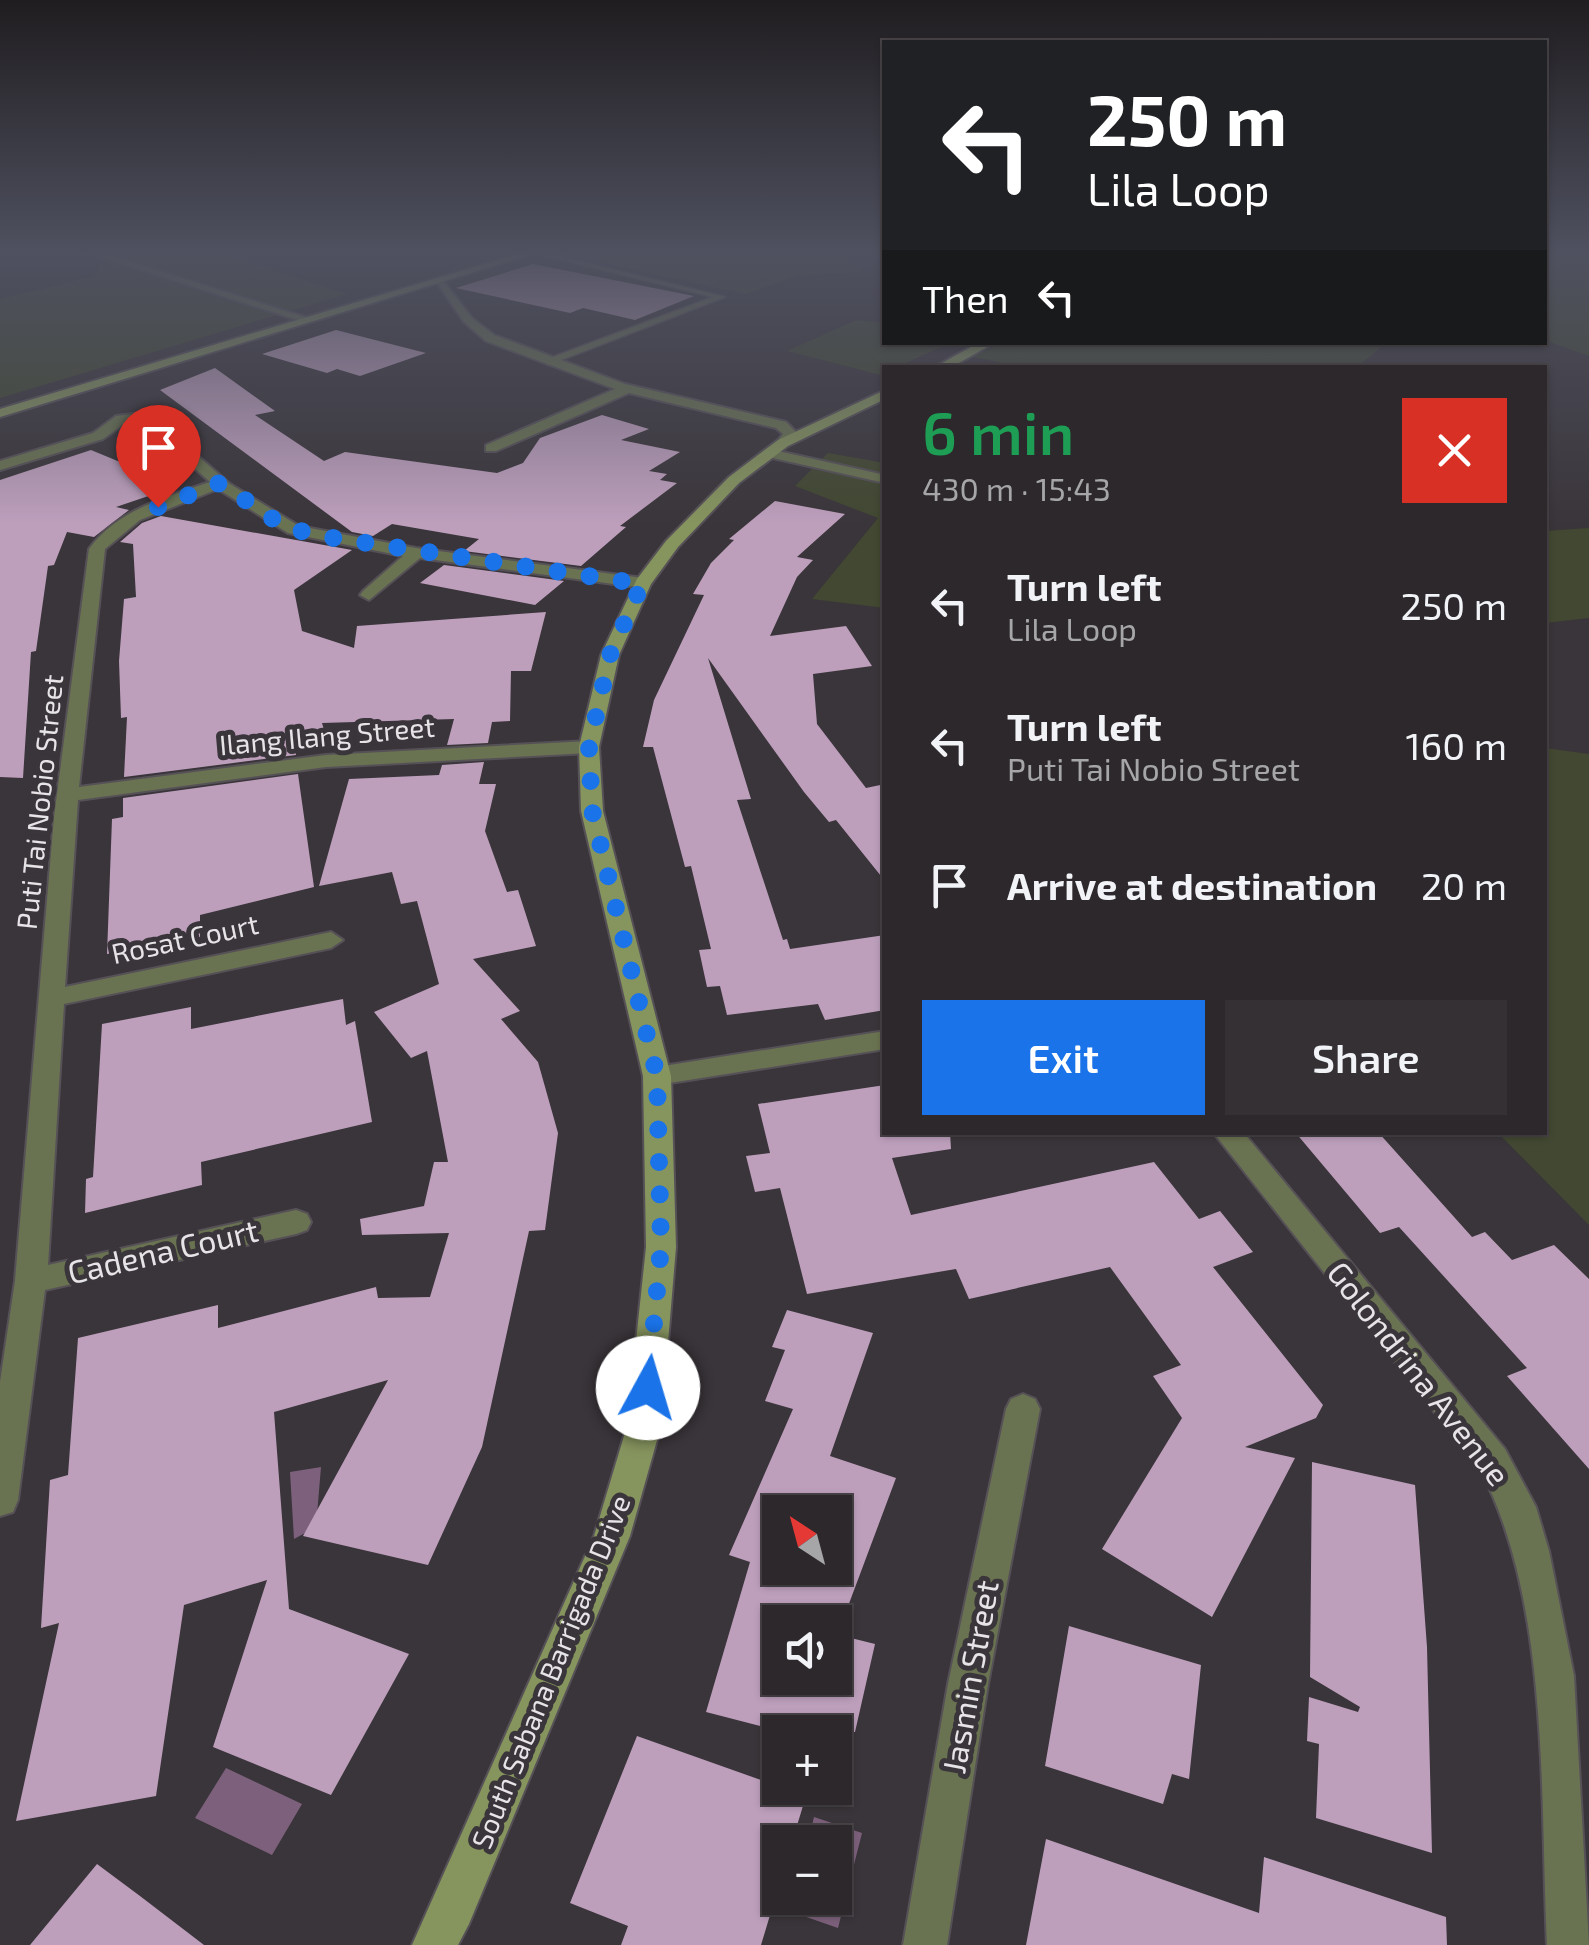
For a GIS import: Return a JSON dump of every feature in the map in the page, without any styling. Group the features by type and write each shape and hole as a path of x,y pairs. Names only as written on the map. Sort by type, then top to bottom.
{"main road":[{"path":"0,414 230,344"},
{"path":"945,365 984,345"},
{"name":"South Sabana Barrigada Drive","path":"434,1945 612,1536 644,1426 661,1247 657,1076 592,810 589,747 610,655 642,584 672,544 734,480 776,448 882,395"}],"street":[{"path":"504,344 629,388 781,424 791,434 776,448"},
{"path":"492,448 629,388"},
{"path":"0,466 98,436 120,419 153,416 164,420 160,430 220,483 294,530 416,553 642,584"},
{"path":"776,448 882,478"},
{"name":"Puti Tai Nobio Street","path":"0,1500 31,1281 65,818 71,794 96,549 110,533 131,520 220,483"},
{"path":"369,595 416,553"},
{"name":"Ilang Ilang Street","path":"71,794 326,761 589,747"},
{"name":"Rosat Court","path":"51,998 331,940"},
{"path":"657,1076 882,1040"},
{"name":"Golondrina Avenue","path":"1229,1135 1493,1460 1518,1507 1532,1552 1554,1676 1570,1945"},
{"name":"Cadena Court","path":"31,1281 296,1222"},
{"name":"Jasmin Street","path":"926,1945 968,1684 1023,1409"}],"lane":[{"path":"548,362 596,344"}],"green space":[{"path":"0,344 181,344 0,398"},
{"path":"803,344 946,345 901,365 882,365 881,375 787,351"},
{"path":"1555,344 1589,344 1589,356"},
{"path":"997,345 1384,345 1360,365 1012,365 973,357"},
{"path":"828,453 882,462 882,608 812,599 878,518 795,486"},
{"path":"1589,528 1589,618 1547,623 1547,531"},
{"path":"1547,748 1589,754 1589,1225 1500,1135 1547,1135"}],"shaded area":[{"path":"321,1467 316,1527 294,1539 290,1472"},
{"path":"226,1768 302,1804 272,1855 195,1818"},
{"path":"814,1817 838,1825 812,1825"},
{"path":"852,1830 862,1833 852,1873"},
{"path":"801,1915 841,1915 838,1928"}],"building":[{"path":"294,344 390,344 426,353 360,376 337,369 327,373 262,354"},
{"path":"215,368 275,411 255,415 324,461 345,452 497,473 523,463 540,438 602,415 649,429 621,440 680,452 649,471 667,474 660,480 677,483 620,526 626,527 581,566 464,551 479,539 392,524 373,536 352,532 160,390"},
{"path":"91,450 178,486 116,507 129,510 94,537 67,532 54,565 48,566 36,651 31,652 23,778 0,777 0,480"},
{"path":"775,501 845,514 797,557 813,560 797,577 770,636 846,626 872,666 813,674 817,724 866,788 882,785 882,877 836,820 829,822 804,792 708,658 751,799 737,800 783,940 787,939 790,949 882,935 882,1010 825,1020 818,1004 727,1015 720,986 707,987 699,950 711,949 691,866 685,867 653,747 643,747 654,700 704,595 693,594 711,563 734,540 729,539"},
{"path":"161,516 352,550 294,590 302,631 354,648 357,626 546,612 531,671 511,671 510,721 492,722 488,743 447,745 454,719 322,723 325,733 294,738 296,755 124,777 127,717 121,718 119,661 124,599 136,597 133,544 120,542 142,523"},
{"path":"444,565 564,581 535,605 420,583"},
{"path":"484,762 479,784 496,784 485,831 507,892 518,890 536,946 473,959 520,1011 501,1019 538,1062 558,1133 545,1230 529,1231 482,1447 428,1565 303,1536 388,1380 274,1412 289,1609 409,1654 331,1795 213,1747 267,1580 184,1605 156,1796 16,1821 59,1623 41,1628 50,1480 68,1475 78,1338 218,1305 218,1328 376,1287 378,1298 430,1297 449,1233 362,1235 360,1219 424,1206 434,1162 448,1162 427,1051 411,1058 374,1012 439,984 417,901 401,904 392,872 319,886 349,779 439,775 442,765"},
{"path":"298,774 314,887 200,915 200,937 107,954 112,819 123,817 123,798"},
{"path":"343,999 346,1025 355,1021 372,1122 201,1162 202,1185 85,1213 86,1179 93,1177 102,1024 191,1007 191,1029"},
{"path":"882,1085 882,1135 950,1135 951,1149 892,1158 911,1215 1154,1162 1199,1219 1220,1211 1253,1252 1213,1267 1323,1405 1316,1418 1245,1447 1295,1458 1212,1617 1102,1549 1182,1418 1153,1376 1181,1365 1110,1267 969,1299 956,1269 807,1294 780,1188 755,1192 746,1156 770,1153 758,1104"},
{"path":"1298,1135 1381,1135 1472,1237 1485,1232 1512,1260 1554,1245 1589,1279 1589,1469 1507,1376 1527,1368 1399,1227 1380,1233"},
{"path":"787,1310 873,1333 830,1456 896,1478 848,1605 762,1605 762,1695 852,1695 852,1638 875,1644 855,1732 852,1715 762,1715 762,1727 706,1712 750,1562 729,1555 793,1409 765,1401 785,1350 772,1347"},
{"path":"1312,1462 1415,1485 1427,1647 1432,1853 1316,1818 1319,1744 1307,1741 1309,1697 1358,1712 1360,1707 1310,1677"},
{"path":"1069,1626 1201,1665 1189,1779 1172,1774 1163,1804 1045,1766"},
{"path":"637,1736 762,1780 762,1805 803,1805 797,1825 762,1825 762,1915 770,1915 761,1945 621,1945 628,1926 570,1903"},
{"path":"1046,1839 1259,1913 1264,1857 1446,1917 1447,1945 1026,1945"},
{"path":"97,1864 140,1896 204,1945 30,1945"}],"route":[{"path":"158,507 220,483 282,525 314,535 642,584 610,655 589,747 592,810 657,1076 661,1247 648,1388"}]}
